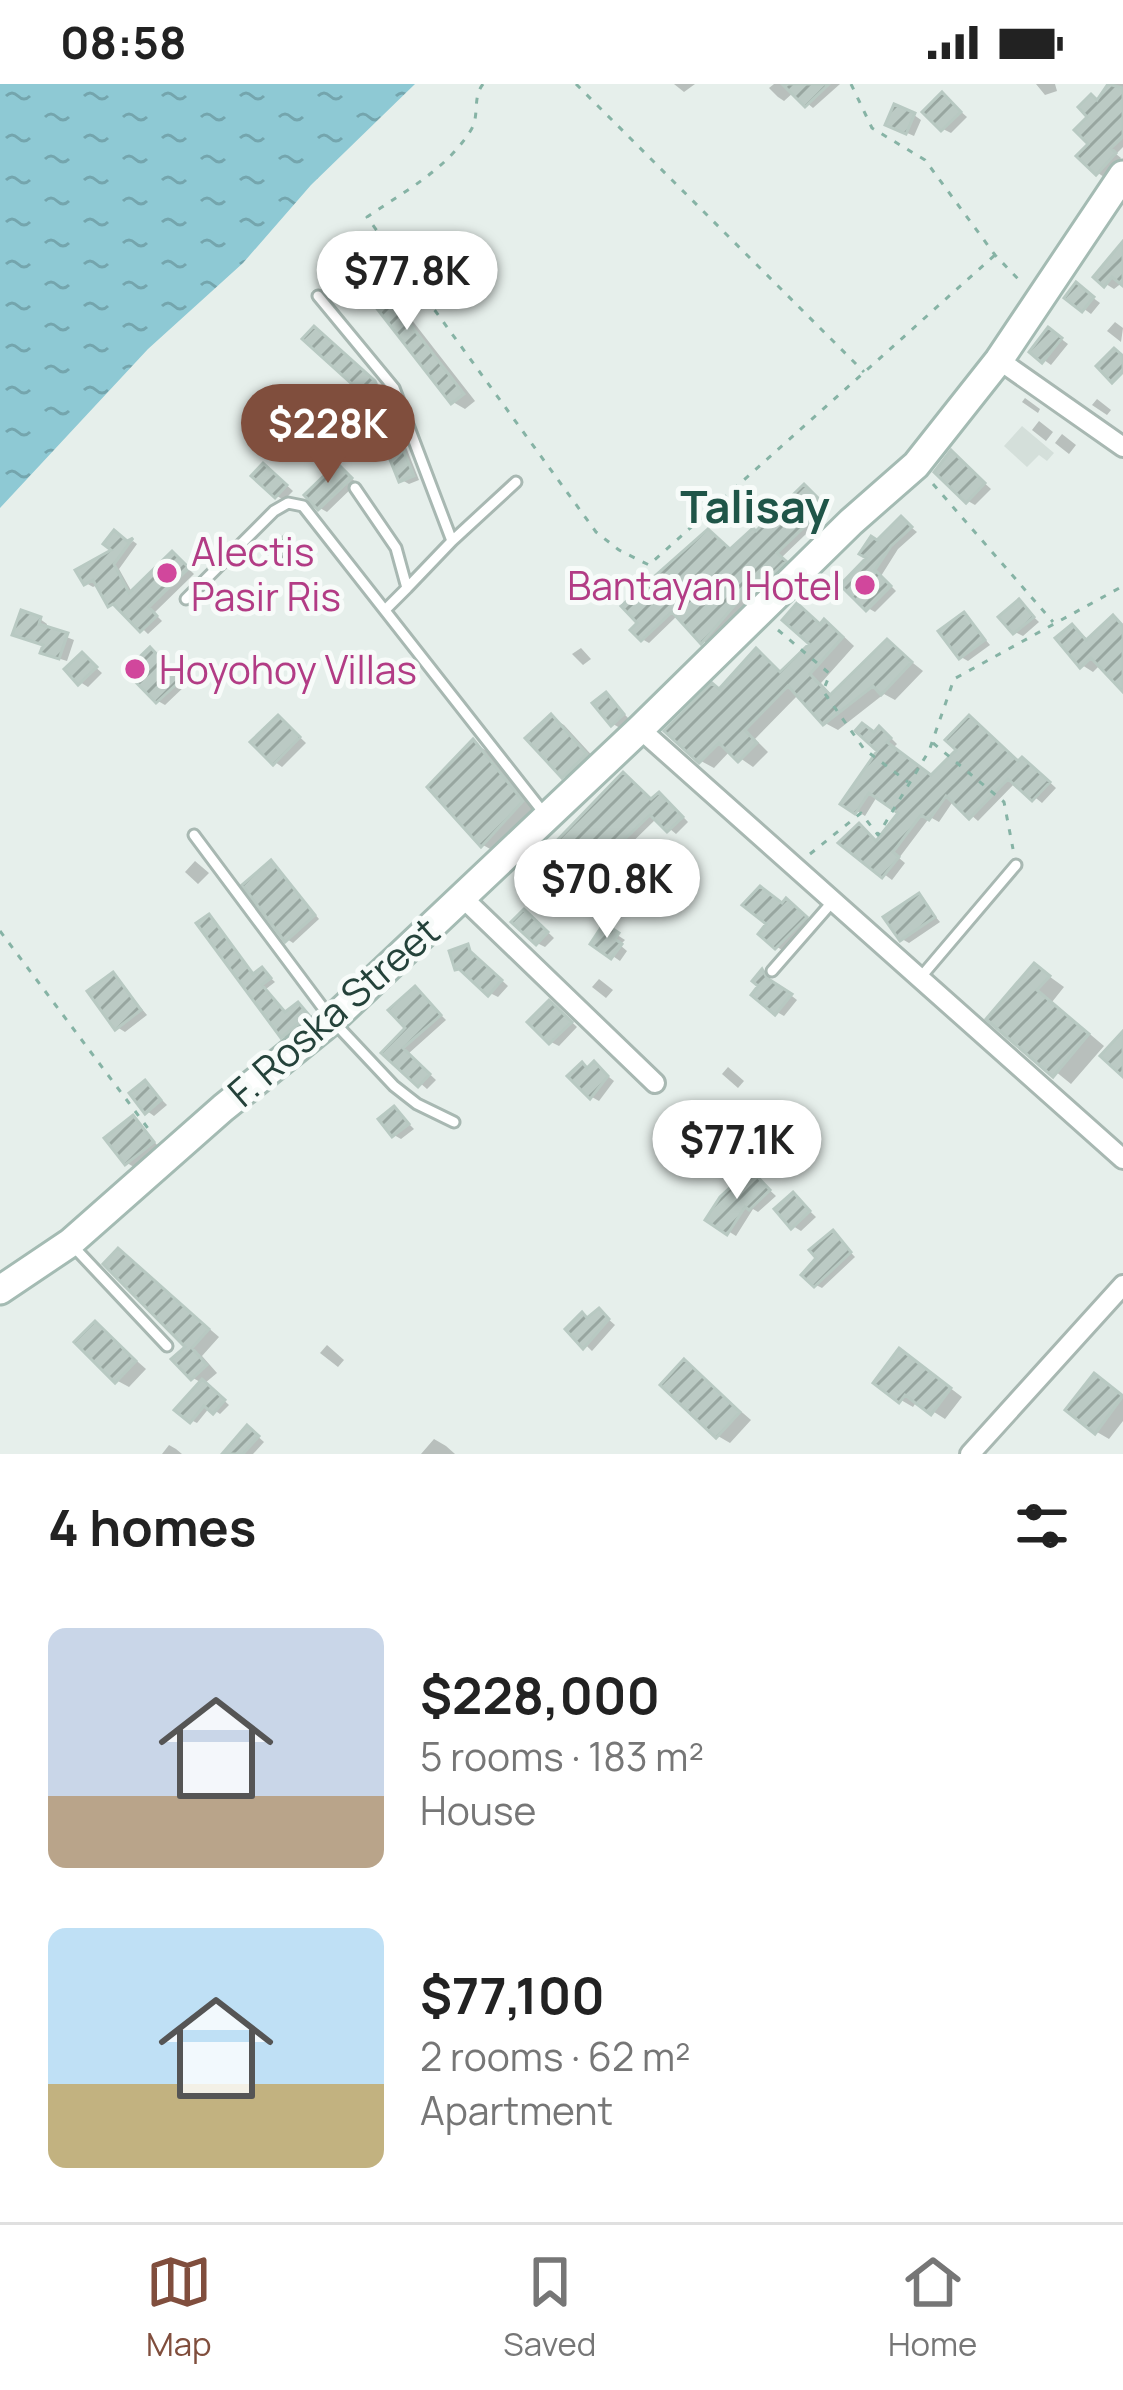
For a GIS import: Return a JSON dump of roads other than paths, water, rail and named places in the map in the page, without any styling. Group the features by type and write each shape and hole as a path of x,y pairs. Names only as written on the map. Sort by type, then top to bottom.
{"main road":[{"name":"F. Roska Street","path":"0,1290 70,1243 332,1020 916,465 999,359 1123,176"}],"street":[{"path":"999,359 1123,447"},
{"path":"640,729 1123,1159"},
{"path":"462,897 655,1083"},
{"path":"970,1454 1123,1285"}],"lane":[{"path":"318,296 394,388 452,541"},
{"path":"385,610 516,482"},
{"path":"355,488 396,548 407,588"},
{"path":"186,598 274,511 288,503 303,506 547,816"},
{"path":"194,835 332,1020 394,1086 416,1104 454,1122"},
{"path":"920,978 1016,865"},
{"path":"772,971 834,900"},
{"path":"70,1243 167,1346"}],"water":[{"path":"0,84 415,84 311,185 243,263 148,349 0,508"}],"place":[{"name":"Alectis Pasir Ris","path":"167,573"},
{"name":"Bantayan Hotel","path":"865,585"},
{"name":"Hoyohoy Villas","path":"135,669"}],"district":[{"name":"Talisay","path":"755,506"}]}
